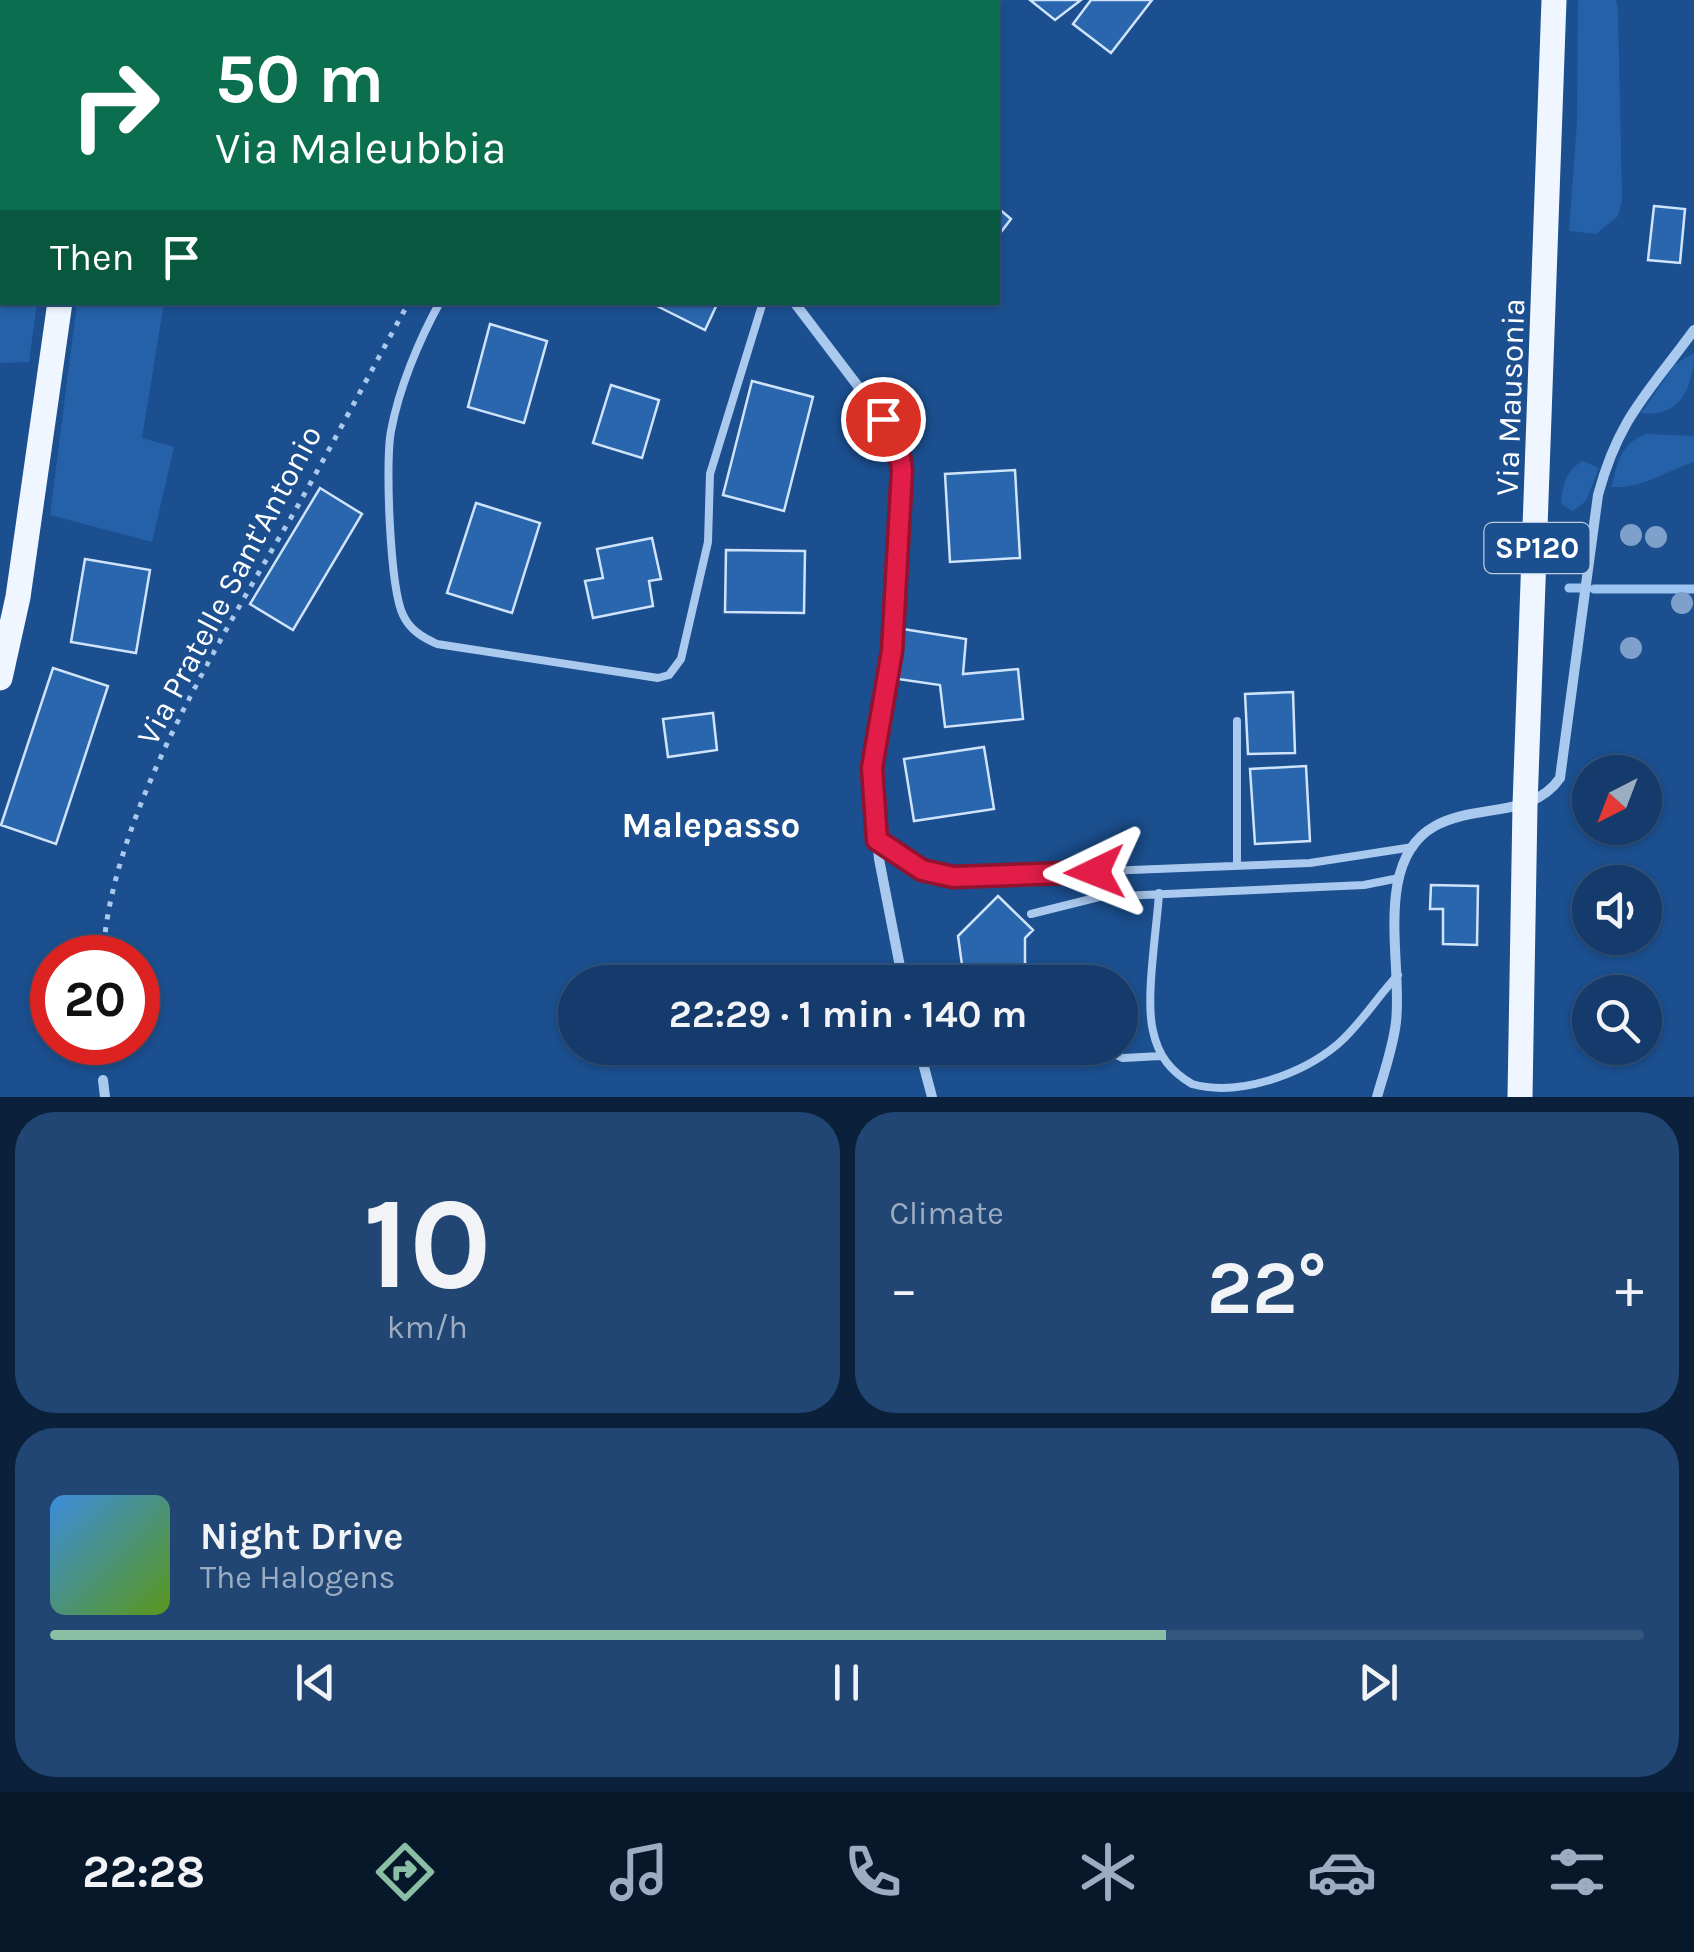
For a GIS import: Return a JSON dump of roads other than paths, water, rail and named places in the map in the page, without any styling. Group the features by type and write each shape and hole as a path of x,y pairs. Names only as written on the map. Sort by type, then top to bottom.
{"main road":[{"name":"Via Mausonia","path":"1520,1097 1525,805 1554,0"},
{"path":"0,678 18,598 60,305"}],"street":[{"path":"796,305 898,444 902,470 892,651 872,768 877,840 901,965"},
{"path":"1377,1097 1396,1022 1399,878 1413,846 1434,826 1490,807 1540,800 1560,778 1598,495 1607,462 1640,396 1694,330"},
{"path":"924,1065 932,1097"},
{"path":"103,1080 105,1097"}],"lane":[{"path":"439,305 390,433 388,464 398,599 409,625 437,644 658,678 668,675 682,658 708,542 710,474 762,305"},
{"path":"1236,866 1237,721"},
{"path":"877,840 922,870 953,877 1310,863 1413,846"},
{"path":"1032,914 1098,897 1364,884 1399,878"},
{"path":"1159,893 1151,1026 1160,1056 1176,1074 1206,1092 1237,1094 1282,1081 1337,1044 1399,974"},
{"path":"1138,1057 1160,1056"}],"waterway":[{"path":"1569,588 1580,588"},
{"path":"1594,589 1694,589"}],"district":[{"name":"Malepasso","path":"711,825"}]}
